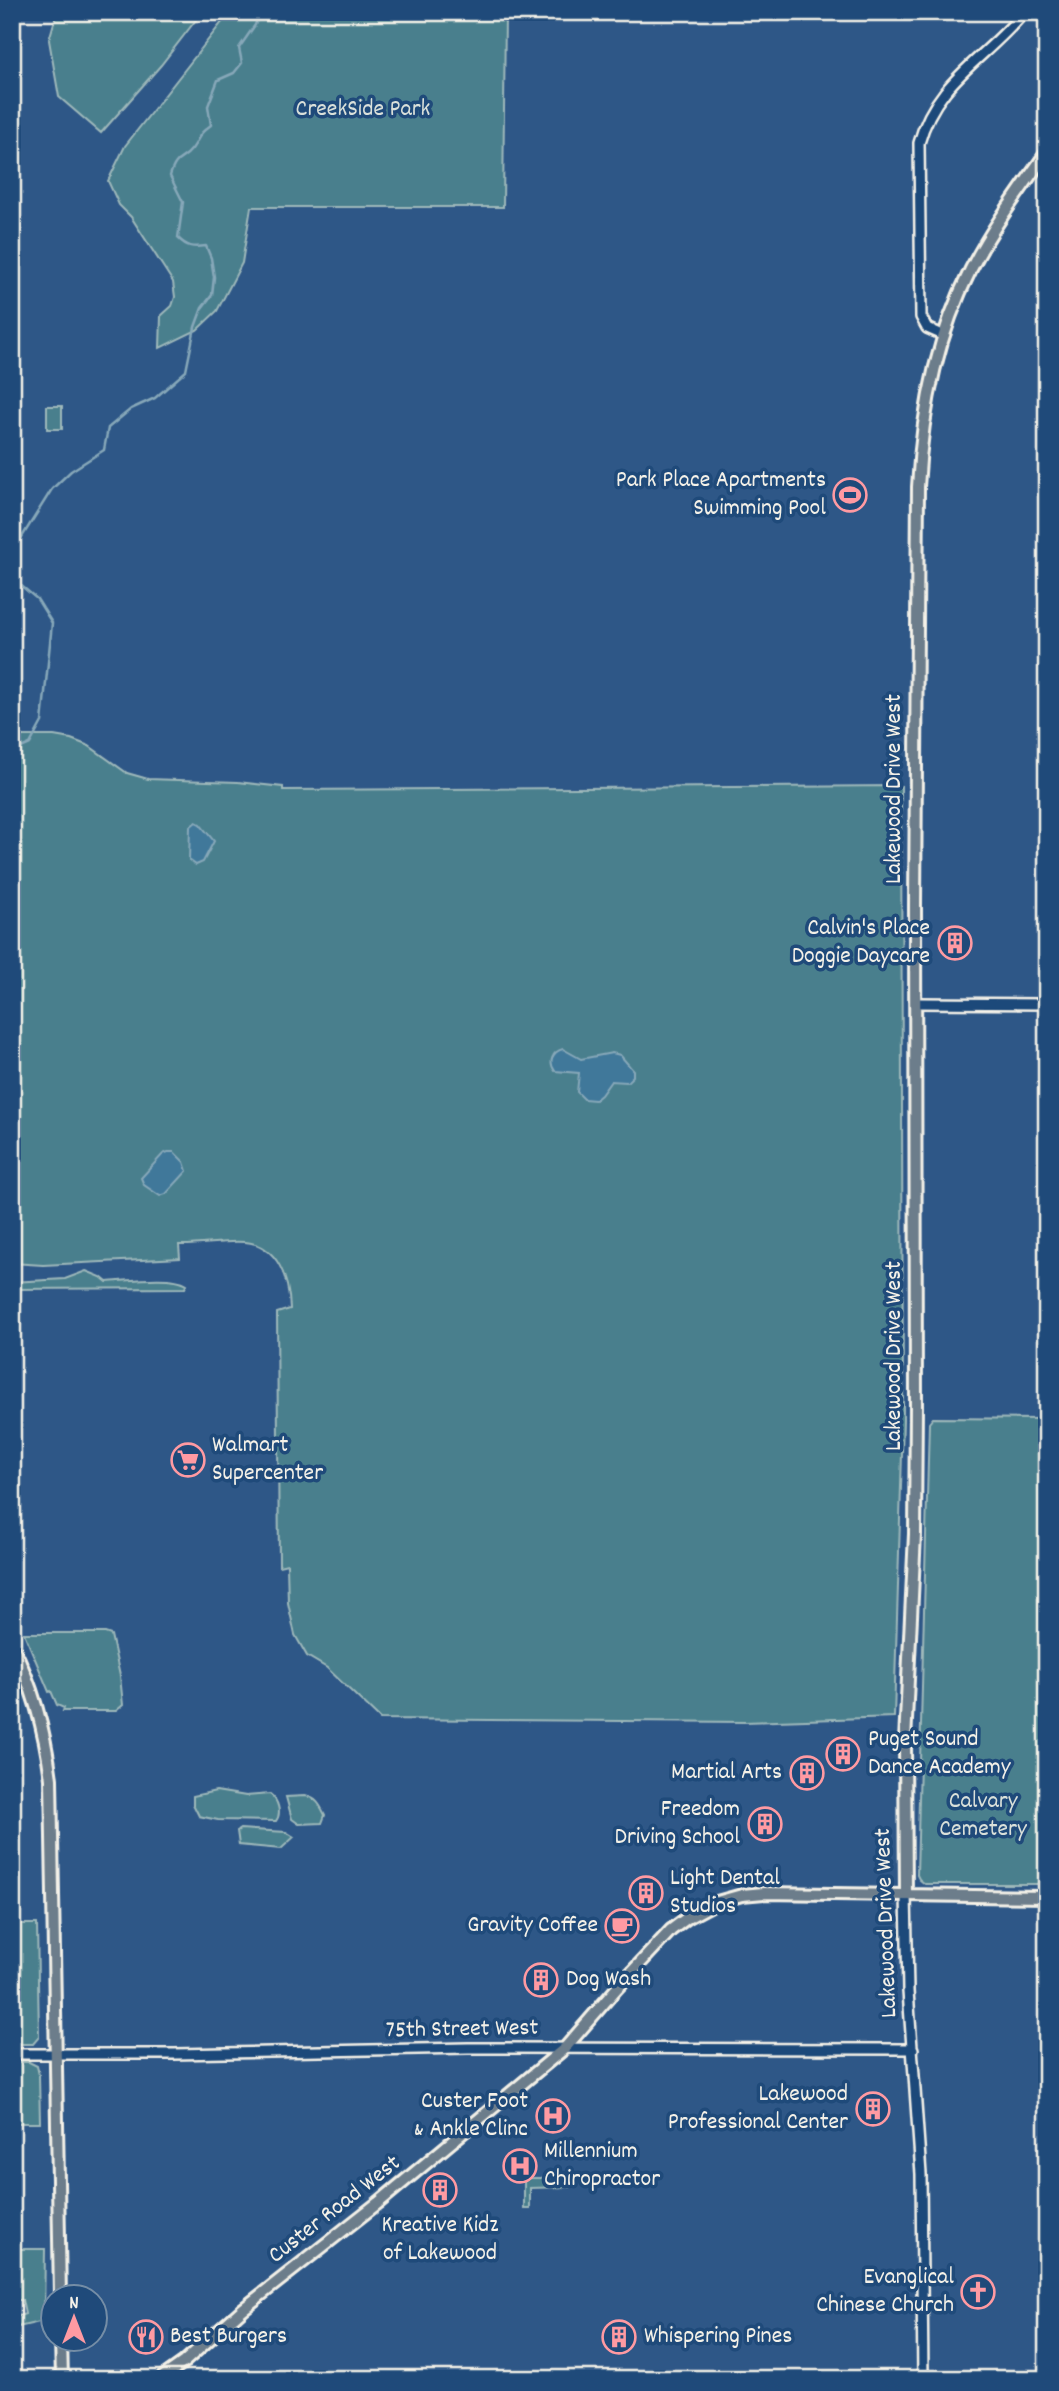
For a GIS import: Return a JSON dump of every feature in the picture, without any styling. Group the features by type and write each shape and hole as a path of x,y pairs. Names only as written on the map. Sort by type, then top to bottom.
{"main road":[{"name":"Lakewood Drive West","path":"906,1894 906,1699 915,1534 918,486 923,420 943,335 960,291 984,246 1047,152"},
{"path":"12,1645 38,1707 51,1779 60,2282"},
{"name":"Custer Road West","path":"160,2379 565,2049 671,1930 687,1918 717,1902 742,1895 764,1893 1047,1897"},
{"path":"61,2352 62,2379"}],"street":[{"path":"943,335 927,328 921,317 919,143 928,116 940,95 1024,12"},
{"path":"916,1003 1047,1004"},
{"name":"Lakewood Drive West","path":"906,1894 908,1991 921,2174 923,2379"},
{"name":"75th Street West","path":"12,2054 174,2054 468,2048 913,2049"}],"green space":[{"path":"57,12 202,12 161,65 101,133 59,97 49,40"},
{"name":"CreekSide Park","path":"230,12 505,12 503,207 251,207 242,263 217,311 197,330 160,348 161,316 172,306 175,297 173,282 131,217 119,205 108,181 125,146"},
{"path":"47,406 62,406 62,429 47,429"},
{"path":"12,736 54,736 71,739 89,746 127,773 148,779 238,782 283,787 283,790 901,786 903,1420 894,1717 745,1722 380,1719 327,1668 307,1656 295,1635 288,1603 287,1564 279,1566 277,1313 290,1309 284,1276 274,1257 257,1245 229,1242 179,1245 180,1258 43,1265 12,1263"},
{"path":"86,1271 107,1282 171,1279 187,1284 185,1288 12,1289 12,1282 65,1279"},
{"name":"Calvary Cemetery","path":"933,1418 1047,1419 1047,1884 925,1884 917,1875 929,1423"},
{"path":"24,1633 111,1635 123,1705 116,1711 63,1711 64,1708 57,1705 51,1691 49,1692"},
{"path":"216,1791 246,1796 270,1794 278,1807 278,1818 276,1821 218,1820 199,1816 193,1804 193,1796"},
{"path":"305,1796 320,1805 325,1815 322,1823 299,1824 292,1819 286,1797"},
{"path":"237,1831 286,1832 294,1837 281,1849 239,1845"},
{"path":"12,1924 37,1924 39,2037 33,2044 12,2044"},
{"path":"12,2062 29,2062 37,2066 40,2123 12,2123"},
{"path":"524,2178 570,2178 570,2187 530,2188 530,2209 524,2209"},
{"path":"12,2249 45,2249 45,2282 38,2282 38,2322 18,2327 16,2317 25,2314 22,2300 17,2300 12,2283"}],"water":[{"path":"196,822 214,841 203,862 196,865 189,860 190,827"},
{"path":"563,1049 581,1059 612,1053 620,1055 633,1070 633,1076 627,1082 611,1081 595,1100 584,1099 577,1092 579,1073 555,1071 553,1068 554,1055"},
{"path":"168,1152 174,1152 184,1162 187,1171 166,1194 160,1196 144,1185 141,1178"}],"waterway":[{"path":"12,553 52,489 71,471 104,450 108,428 131,409 155,398 186,371 195,327 202,308 212,295 214,277 206,246 190,246 178,238 183,202 170,176 177,162 211,125 208,106 218,80 234,73 242,63 239,48 255,25 260,12"},
{"path":"12,578 37,599 52,623 42,722 30,744 12,752"}],"place":[{"name":"Park Place Apartments Swimming Pool","path":"850,495"},
{"name":"Calvin's Place Doggie Daycare","path":"955,943"},
{"name":"Walmart Supercenter","path":"188,1460"},
{"name":"Puget Sound Dance Academy","path":"843,1754"},
{"name":"Martial Arts","path":"807,1773"},
{"name":"Freedom Driving School","path":"765,1824"},
{"name":"Light Dental Studios","path":"646,1893"},
{"name":"Gravity Coffee","path":"622,1926"},
{"name":"Dog Wash","path":"541,1980"},
{"name":"Lakewood Professional Center","path":"873,2109"},
{"name":"Custer Foot & Ankle Clinc","path":"553,2116"},
{"name":"Millennium Chiropractor","path":"520,2166"},
{"name":"Kreative Kidz of Lakewood","path":"440,2190"},
{"name":"Evanglical Chinese Church","path":"978,2292"},
{"name":"Best Burgers","path":"146,2337"},
{"name":"Whispering Pines","path":"619,2337"}]}
